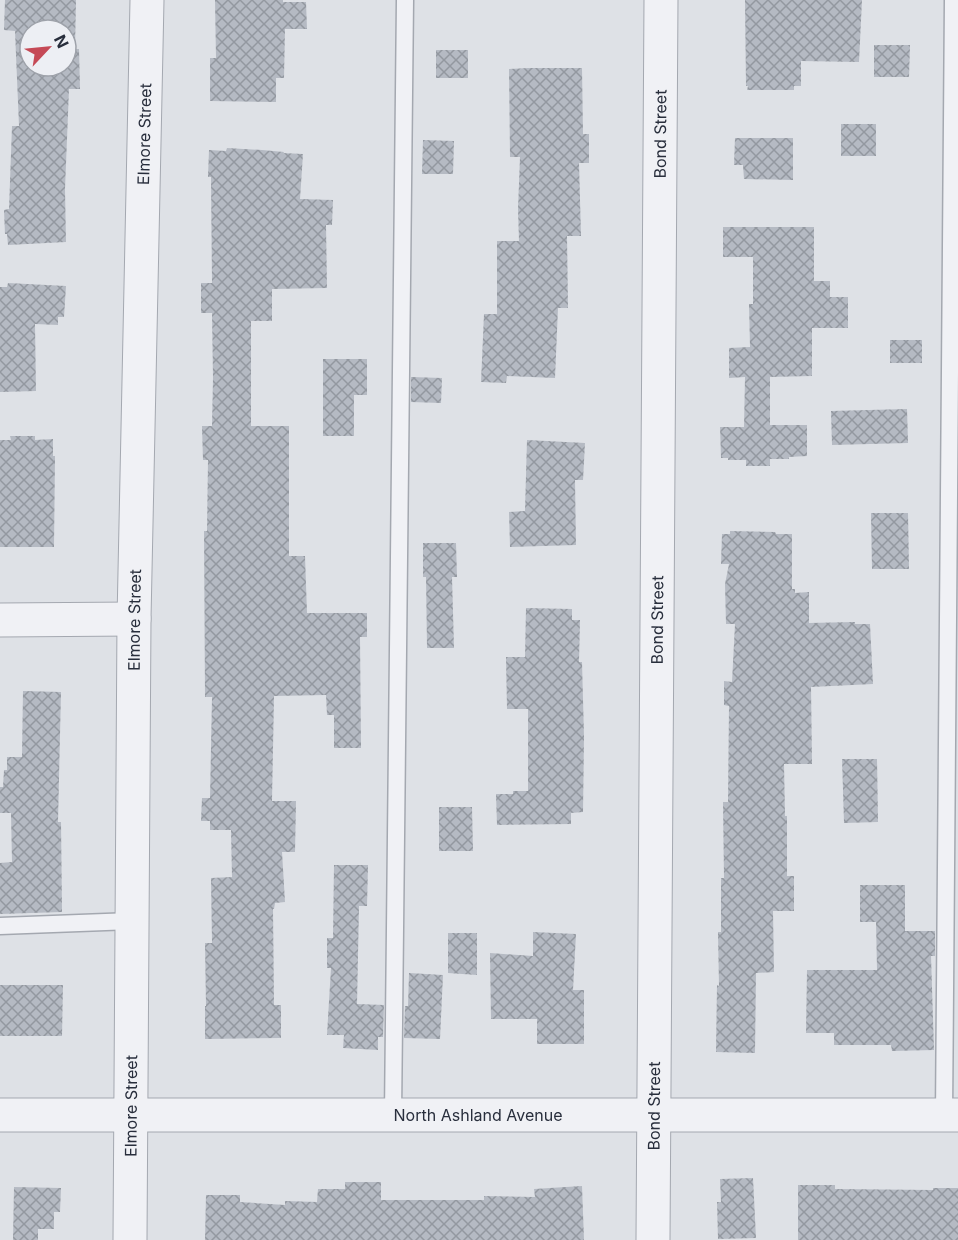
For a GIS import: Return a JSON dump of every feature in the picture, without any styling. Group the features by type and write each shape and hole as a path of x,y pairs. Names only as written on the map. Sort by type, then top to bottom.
{"street":[{"name":"Elmore Street","path":"130,1240 134,619 147,0"},
{"name":"Bond Street","path":"653,1240 661,0"},
{"path":"0,620 134,619"},
{"name":"North Ashland Avenue","path":"0,1115 951,1115"}],"lane":[{"path":"393,1115 405,0"},
{"path":"951,1115 953,0"},
{"path":"0,926 132,921"}],"building":[{"path":"5,0 76,0 76,18 18,18 18,78 78,78 79,49 80,89 69,89 65,189 66,242 8,245 7,234 5,234 4,210 9,209 12,126 19,126 15,31 4,30"},
{"path":"215,0 306,2 307,29 285,29 284,78 276,78 276,102 210,101 210,58 216,58"},
{"path":"745,0 862,0 859,62 801,61 801,86 794,86 794,90 747,90"},
{"path":"874,45 910,45 909,77 874,77"},
{"path":"436,50 468,50 468,78 436,78"},
{"path":"582,68 583,134 589,134 589,163 579,163 581,236 567,236 568,308 558,308 555,378 507,376 506,383 481,382 484,314 497,314 497,241 519,241 520,157 510,157 509,69"},
{"path":"841,124 876,124 876,156 841,156"},
{"path":"735,138 793,138 793,180 744,179 743,165 734,165"},
{"path":"423,140 454,141 453,174 422,174"},
{"path":"227,148 303,154 300,199 333,200 332,225 326,225 327,288 272,289 272,321 251,321 251,426 289,426 289,556 305,556 307,613 367,613 367,637 360,637 361,748 334,748 334,715 327,715 326,695 274,696 272,801 296,801 295,852 282,852 285,902 275,903 273,909 274,1005 281,1005 281,1038 205,1039 205,943 212,943 211,878 232,877 231,830 210,830 210,821 201,821 202,798 210,798 212,697 205,697 204,531 207,531 208,460 203,460 202,426 212,426 213,378 212,313 201,313 201,283 212,283 209,150 226,151"},
{"path":"723,227 814,227 814,281 830,281 830,297 848,297 848,328 812,328 812,376 770,377 770,425 807,425 807,456 770,459 770,466 746,466 746,460 721,458 720,427 744,427 745,377 729,378 729,348 750,347 749,304 753,304 753,257 723,257"},
{"path":"8,283 66,286 64,317 58,317 58,325 35,324 36,391 0,392 0,287 7,287"},
{"path":"890,340 922,340 922,363 890,363"},
{"path":"323,359 367,359 367,395 354,395 354,436 323,436"},
{"path":"411,377 442,378 441,403 411,402"},
{"path":"907,409 908,443 832,445 831,411"},
{"path":"10,436 35,436 35,440 53,439 53,456 55,456 54,547 0,547 0,440 11,440"},
{"path":"527,440 585,443 583,480 575,480 576,545 510,547 509,512 525,511"},
{"path":"871,513 908,513 909,569 872,569"},
{"path":"730,531 792,534 792,589 795,589 795,593 809,592 809,623 870,624 873,684 811,687 812,764 784,764 787,876 794,876 794,911 773,911 774,972 756,973 755,1053 716,1052 717,985 719,986 718,932 721,932 721,878 724,878 723,802 728,802 729,706 724,705 724,681 732,682 735,624 726,624 725,584 729,564 721,564 722,534 730,534"},
{"path":"423,543 456,543 457,577 452,577 454,648 427,648"},
{"path":"526,608 572,609 572,620 580,620 579,662 582,662 584,737 583,812 571,813 571,824 497,825 496,794 528,791 528,709 507,709 506,657 525,657"},
{"path":"23,691 61,692 58,822 61,822 62,912 0,914 0,863 12,862 11,813 0,813 0,787 3,787 4,770 7,770 7,757 22,757"},
{"path":"842,759 877,759 878,822 844,823"},
{"path":"439,807 472,807 473,851 439,851"},
{"path":"334,865 368,865 367,906 359,906 357,1004 384,1005 383,1037 378,1037 378,1050 343,1048 344,1035 327,1035 331,968 327,968 327,938 333,938"},
{"path":"860,885 905,885 905,931 935,931 935,956 931,956 934,1050 892,1051 891,1045 834,1045 834,1033 806,1033 807,970 877,970 876,922 860,922"},
{"path":"533,932 576,934 573,990 584,990 584,1044 537,1044 537,1019 491,1019 490,953 533,956"},
{"path":"448,933 477,933 477,975 448,973"},
{"path":"409,973 443,975 440,1039 404,1038"},
{"path":"0,985 63,985 62,1036 0,1036"},
{"path":"753,1178 756,1238 718,1239 717,1202 721,1202 720,1179"},
{"path":"345,1182 381,1182 381,1200 484,1200 484,1196 535,1197 534,1189 582,1186 584,1240 205,1240 206,1195 240,1195 240,1202 285,1205 285,1201 317,1202 318,1189 345,1189"},
{"path":"798,1185 835,1185 835,1189 958,1188 958,1240 798,1240"},
{"path":"14,1187 61,1188 60,1212 54,1212 54,1229 38,1229 38,1240 13,1240"}]}
